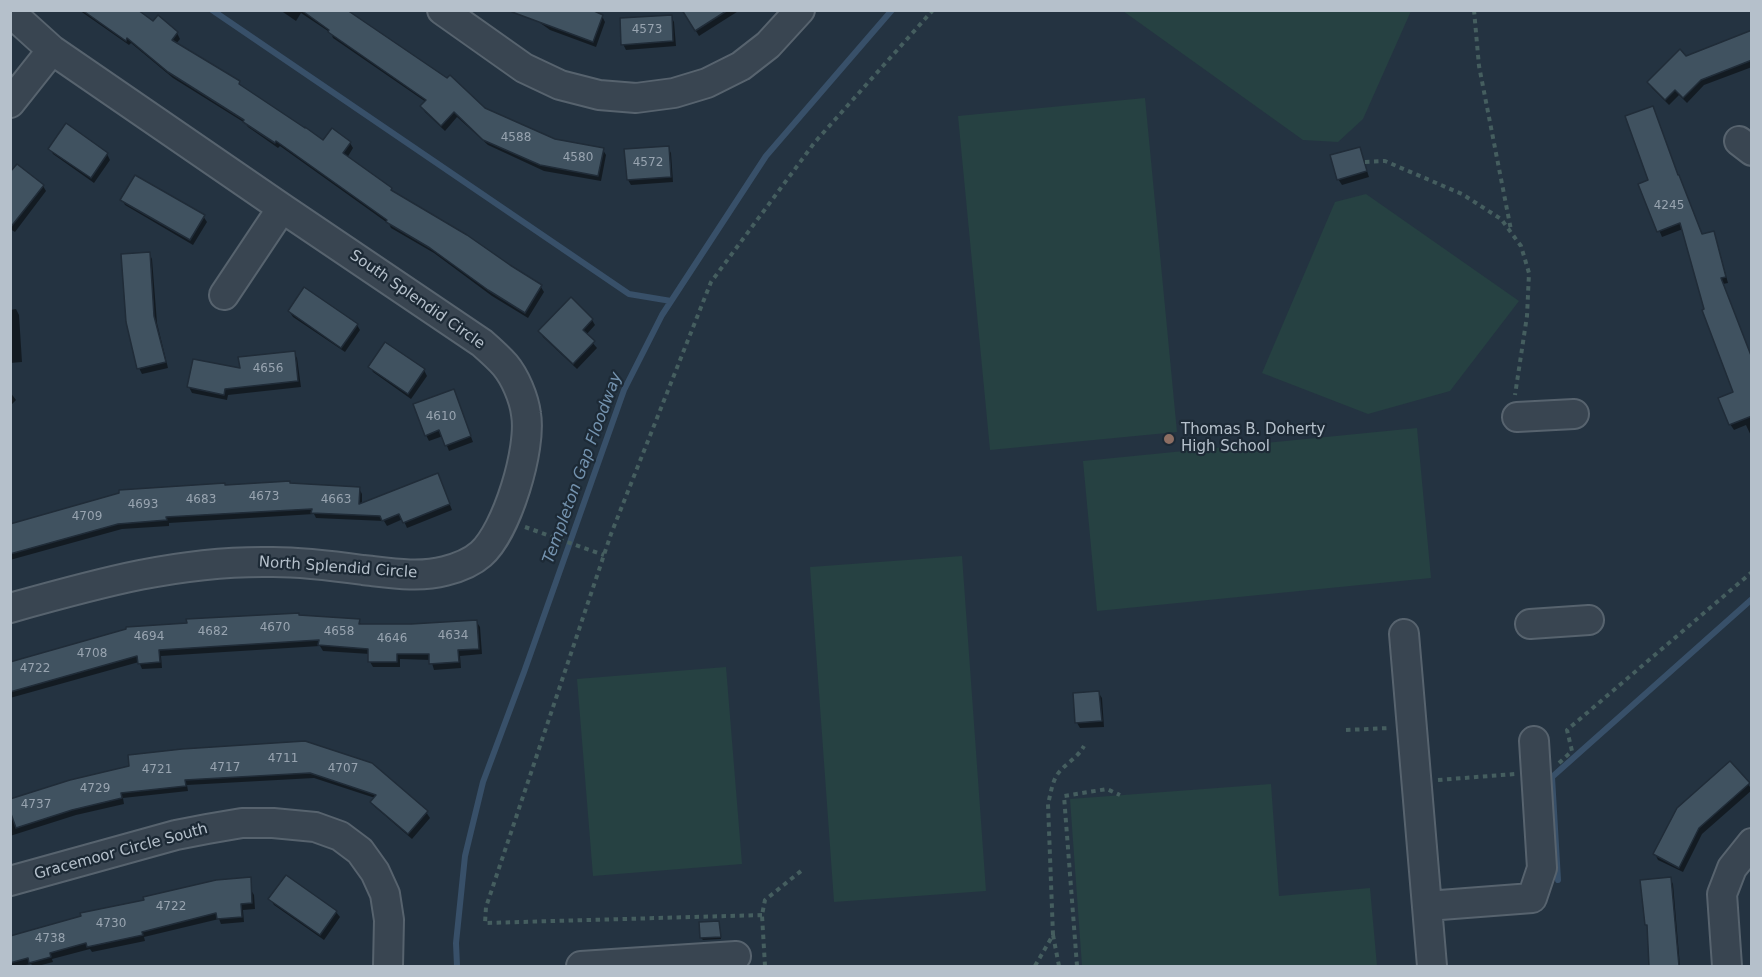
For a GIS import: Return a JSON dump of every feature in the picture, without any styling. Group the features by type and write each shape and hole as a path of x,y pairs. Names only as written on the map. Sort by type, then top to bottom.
{"street":[{"path":"442,10 524,68 560,85 599,95 636,98 674,93 707,83 741,66 768,45 800,10"},
{"name":"South Splendid Circle","path":"10,12 52,50 482,343 506,366 519,390 526,415 527,441 516,485"},
{"path":"10,103 52,50"},
{"path":"224,295 282,208"},
{"path":"1517,417 1574,414"},
{"name":"North Splendid Circle","path":"10,608 130,576 226,563 275,562 417,575 444,572 481,554 493,540 504,520 516,485"},
{"path":"1530,624 1589,620"},
{"path":"1404,634 1432,966"},
{"path":"1427,906 1532,898 1542,868 1534,741"},
{"name":"Gracemoor Circle South","path":"10,881 176,835 207,829 242,823 315,827 340,836 360,851 375,872 385,894 389,920 388,963"},
{"path":"1726,966 1722,894 1732,868 1752,843"},
{"path":"581,966 736,956"}],"path":[{"path":"762,915 485,922 486,907 604,555 711,282 815,142 933,10"},
{"path":"1474,10 1479,66 1512,234"},
{"path":"1365,162 1385,161 1462,194 1501,219 1521,246 1529,273 1527,316 1515,389 1517,417"},
{"path":"504,520 604,555"},
{"path":"1416,782 1548,772 1572,751 1567,730 1752,572"},
{"path":"1059,966 1053,935 1048,804 1053,783 1059,772 1079,754 1084,746"},
{"path":"1077,966 1064,796 1107,789 1120,795"},
{"path":"765,966 762,915 765,900 801,871"},
{"path":"1035,966 1053,935"}],"green space":[{"path":"1123,11 1411,11 1363,119 1338,142 1303,140"},
{"path":"1145,98 1177,432 990,450 958,116"},
{"path":"1366,194 1519,301 1450,391 1368,414 1262,373 1335,202"},
{"path":"1417,428 1431,578 1097,611 1083,461"},
{"path":"962,556 986,891 834,902 810,567"},
{"path":"726,667 742,864 593,876 577,679"},
{"path":"1271,784 1279,896 1370,888 1377,966 1082,966 1070,799"}],"building":[{"path":"82,10 138,10 153,21 158,15 178,32 172,40 240,81 239,84 323,140 332,128 351,142 343,153 392,188 391,190 467,235 542,285 525,313 488,290 430,248 386,222 387,220 276,141 275,143 243,122 244,120 168,72 127,38 126,41"},
{"path":"301,10 347,10 447,78 450,75 485,108 555,139 604,148 598,176 540,165 483,140 454,112 441,126 420,106 426,100 328,32 329,30"},
{"path":"513,10 592,10 603,15 593,42 512,12"},
{"path":"682,10 728,10 695,31"},
{"path":"672,15 673,41 621,45 620,18"},
{"path":"1752,30 1752,60 1701,80 1683,98 1675,90 1665,100 1647,82 1680,49 1686,56"},
{"path":"1653,106 1702,234 1714,231 1726,277 1721,278 1752,358 1752,416 1729,425 1718,398 1733,392 1702,310 1704,309 1680,223 1657,232 1638,184 1648,180 1625,116"},
{"path":"66,123 108,153 91,178 48,149"},
{"path":"669,146 671,177 627,180 624,149"},
{"path":"1360,147 1367,171 1337,180 1330,155"},
{"path":"17,164 44,185 10,228 10,172"},
{"path":"135,175 205,215 190,240 120,200"},
{"path":"150,252 154,316 166,362 137,369 126,322 121,254"},
{"path":"304,287 358,324 341,348 288,311"},
{"path":"571,297 593,319 583,330 595,341 573,364 538,331"},
{"path":"385,342 425,369 408,394 368,367"},
{"path":"295,351 298,381 225,389 224,395 187,387 193,359 240,368 238,357"},
{"path":"454,389 471,436 445,446 439,430 425,436 413,404"},
{"path":"438,473 450,504 403,523 399,514 382,521 380,516 311,513 312,509 166,517 167,520 118,524 10,554 10,524 119,493 119,490 290,481 290,483 360,487 359,504"},
{"path":"299,613 299,615 360,619 359,624 477,620 479,649 458,650 459,662 429,664 429,654 397,654 397,662 368,662 368,649 318,645 319,640 159,650 160,662 138,664 137,656 10,692 10,662 126,629 126,627 187,623 186,619"},
{"path":"1099,691 1102,721 1075,723 1073,693"},
{"path":"305,741 372,763 428,811 408,834 370,802 376,795 310,773 185,780 186,786 121,793 122,798 72,810 16,828 10,811 10,799 70,780 129,766 128,755"},
{"path":"1730,761 1750,783 1699,828 1679,868 1653,854 1677,808"},
{"path":"286,875 337,911 320,935 268,899"},
{"path":"251,877 252,903 241,904 242,917 217,919 216,913 142,932 143,935 87,947 86,943 50,953 51,957 29,963 28,958 10,963 10,936 81,916 80,913 144,900 143,897 216,880"},
{"path":"1671,877 1679,966 1649,966 1647,925 1645,925 1640,880"},
{"path":"719,921 721,937 700,938 699,922"}],"waterway":[{"path":"212,10 629,294 671,301"},
{"name":"Templeton Gap Floodway","path":"457,966 456,943 465,856 483,782 624,390 662,315 766,156 892,10"},
{"path":"1558,880 1552,777 1752,599"}],"place":[{"name":"Thomas B. Doherty High School","path":"1169,439"}]}
